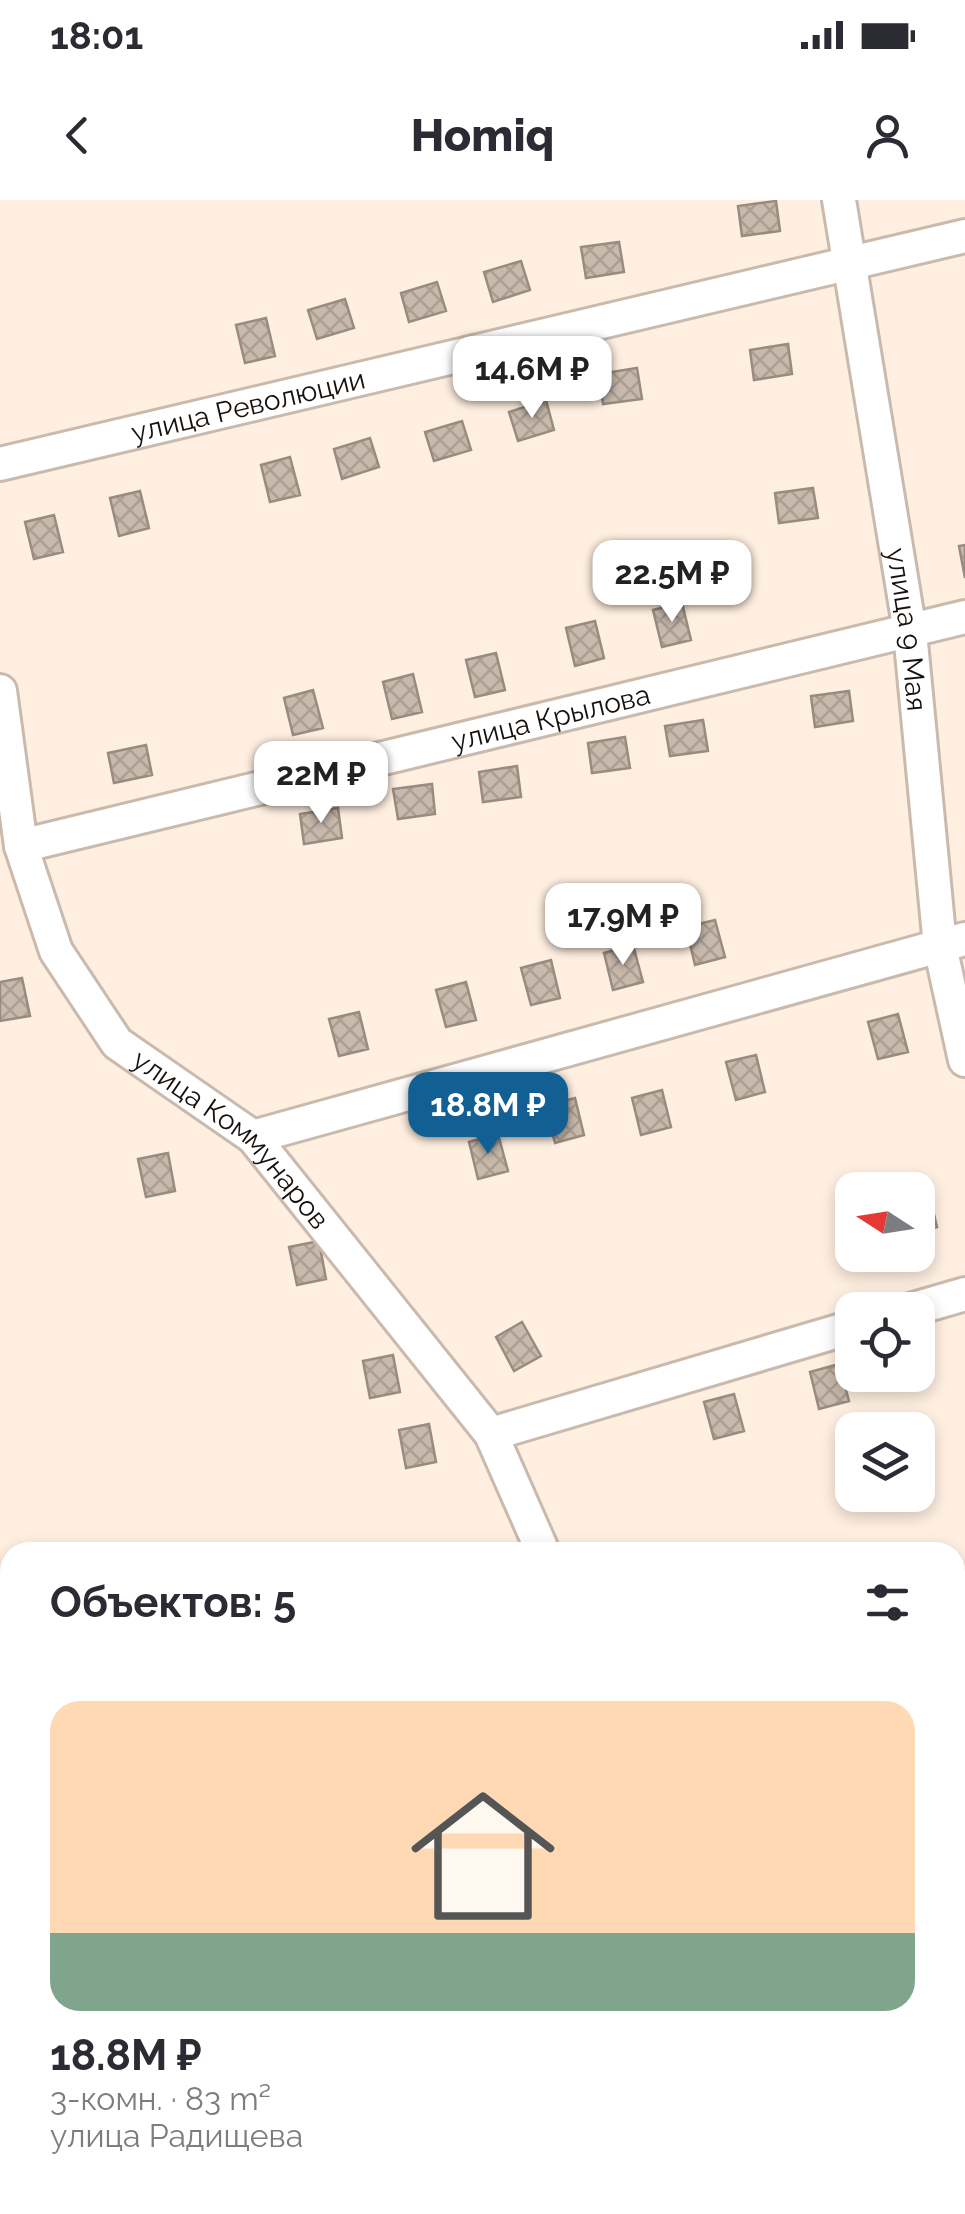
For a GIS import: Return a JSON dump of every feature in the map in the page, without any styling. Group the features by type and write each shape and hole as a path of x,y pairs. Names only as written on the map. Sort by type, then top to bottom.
{"street":[{"name":"улица 9 Мая","path":"839,200 910,632 965,1060"},
{"name":"улица Революции","path":"0,464 965,236"},
{"name":"улица Крылова","path":"21,846 965,618"},
{"name":"улица Коммунаров","path":"0,691 21,846 56,952 116,1043 253,1138 491,1434 539,1542"},
{"path":"253,1138 952,943"},
{"path":"935,1303 965,1294"},
{"path":"491,1434 835,1332"}],"building":[{"path":"776,201 780,231 742,236 738,206"},
{"path":"619,242 624,272 586,278 581,247"},
{"path":"521,261 530,290 493,302 484,272"},
{"path":"437,282 446,311 409,322 401,293"},
{"path":"345,299 354,328 317,339 308,310"},
{"path":"266,318 275,356 245,363 236,325"},
{"path":"788,344 792,374 754,380 750,350"},
{"path":"637,368 642,399 603,404 599,374"},
{"path":"546,400 554,430 518,441 509,412"},
{"path":"462,421 471,450 434,461 425,432"},
{"path":"370,438 379,467 342,479 334,449"},
{"path":"290,457 300,495 270,502 261,465"},
{"path":"813,488 818,518 779,523 775,493"},
{"path":"140,491 149,528 119,536 110,498"},
{"path":"54,515 63,552 34,559 25,522"},
{"path":"965,545 965,578 959,546"},
{"path":"682,603 691,640 662,647 653,610"},
{"path":"595,621 604,658 575,666 566,628"},
{"path":"496,653 505,690 475,697 466,660"},
{"path":"413,674 422,712 392,719 383,682"},
{"path":"313,690 323,728 293,735 284,698"},
{"path":"849,691 853,721 815,727 811,696"},
{"path":"703,720 708,751 670,756 665,726"},
{"path":"625,737 630,768 592,773 588,743"},
{"path":"146,745 152,775 114,783 108,753"},
{"path":"517,766 521,797 483,802 479,772"},
{"path":"432,784 435,814 398,819 393,789"},
{"path":"338,808 342,838 304,844 300,814"},
{"path":"715,920 725,957 695,965 686,927"},
{"path":"633,945 643,982 613,990 604,953"},
{"path":"551,960 560,998 531,1005 521,968"},
{"path":"22,978 30,1016 0,1021 0,982"},
{"path":"466,982 476,1020 446,1027 436,990"},
{"path":"359,1012 368,1049 339,1056 329,1019"},
{"path":"898,1014 908,1052 878,1059 868,1022"},
{"path":"756,1055 765,1092 736,1100 726,1062"},
{"path":"662,1090 671,1127 641,1135 632,1098"},
{"path":"575,1098 584,1135 555,1143 545,1106"},
{"path":"498,1134 508,1171 478,1179 469,1142"},
{"path":"168,1153 175,1191 146,1197 138,1159"},
{"path":"319,1241 326,1279 297,1285 289,1247"},
{"path":"522,1322 541,1356 514,1371 496,1337"},
{"path":"393,1355 400,1392 370,1398 363,1361"},
{"path":"835,1365 835,1392 847,1392 849,1401 819,1409 810,1372"},
{"path":"734,1394 744,1431 714,1439 704,1402"},
{"path":"429,1424 436,1462 406,1468 399,1430"}]}
